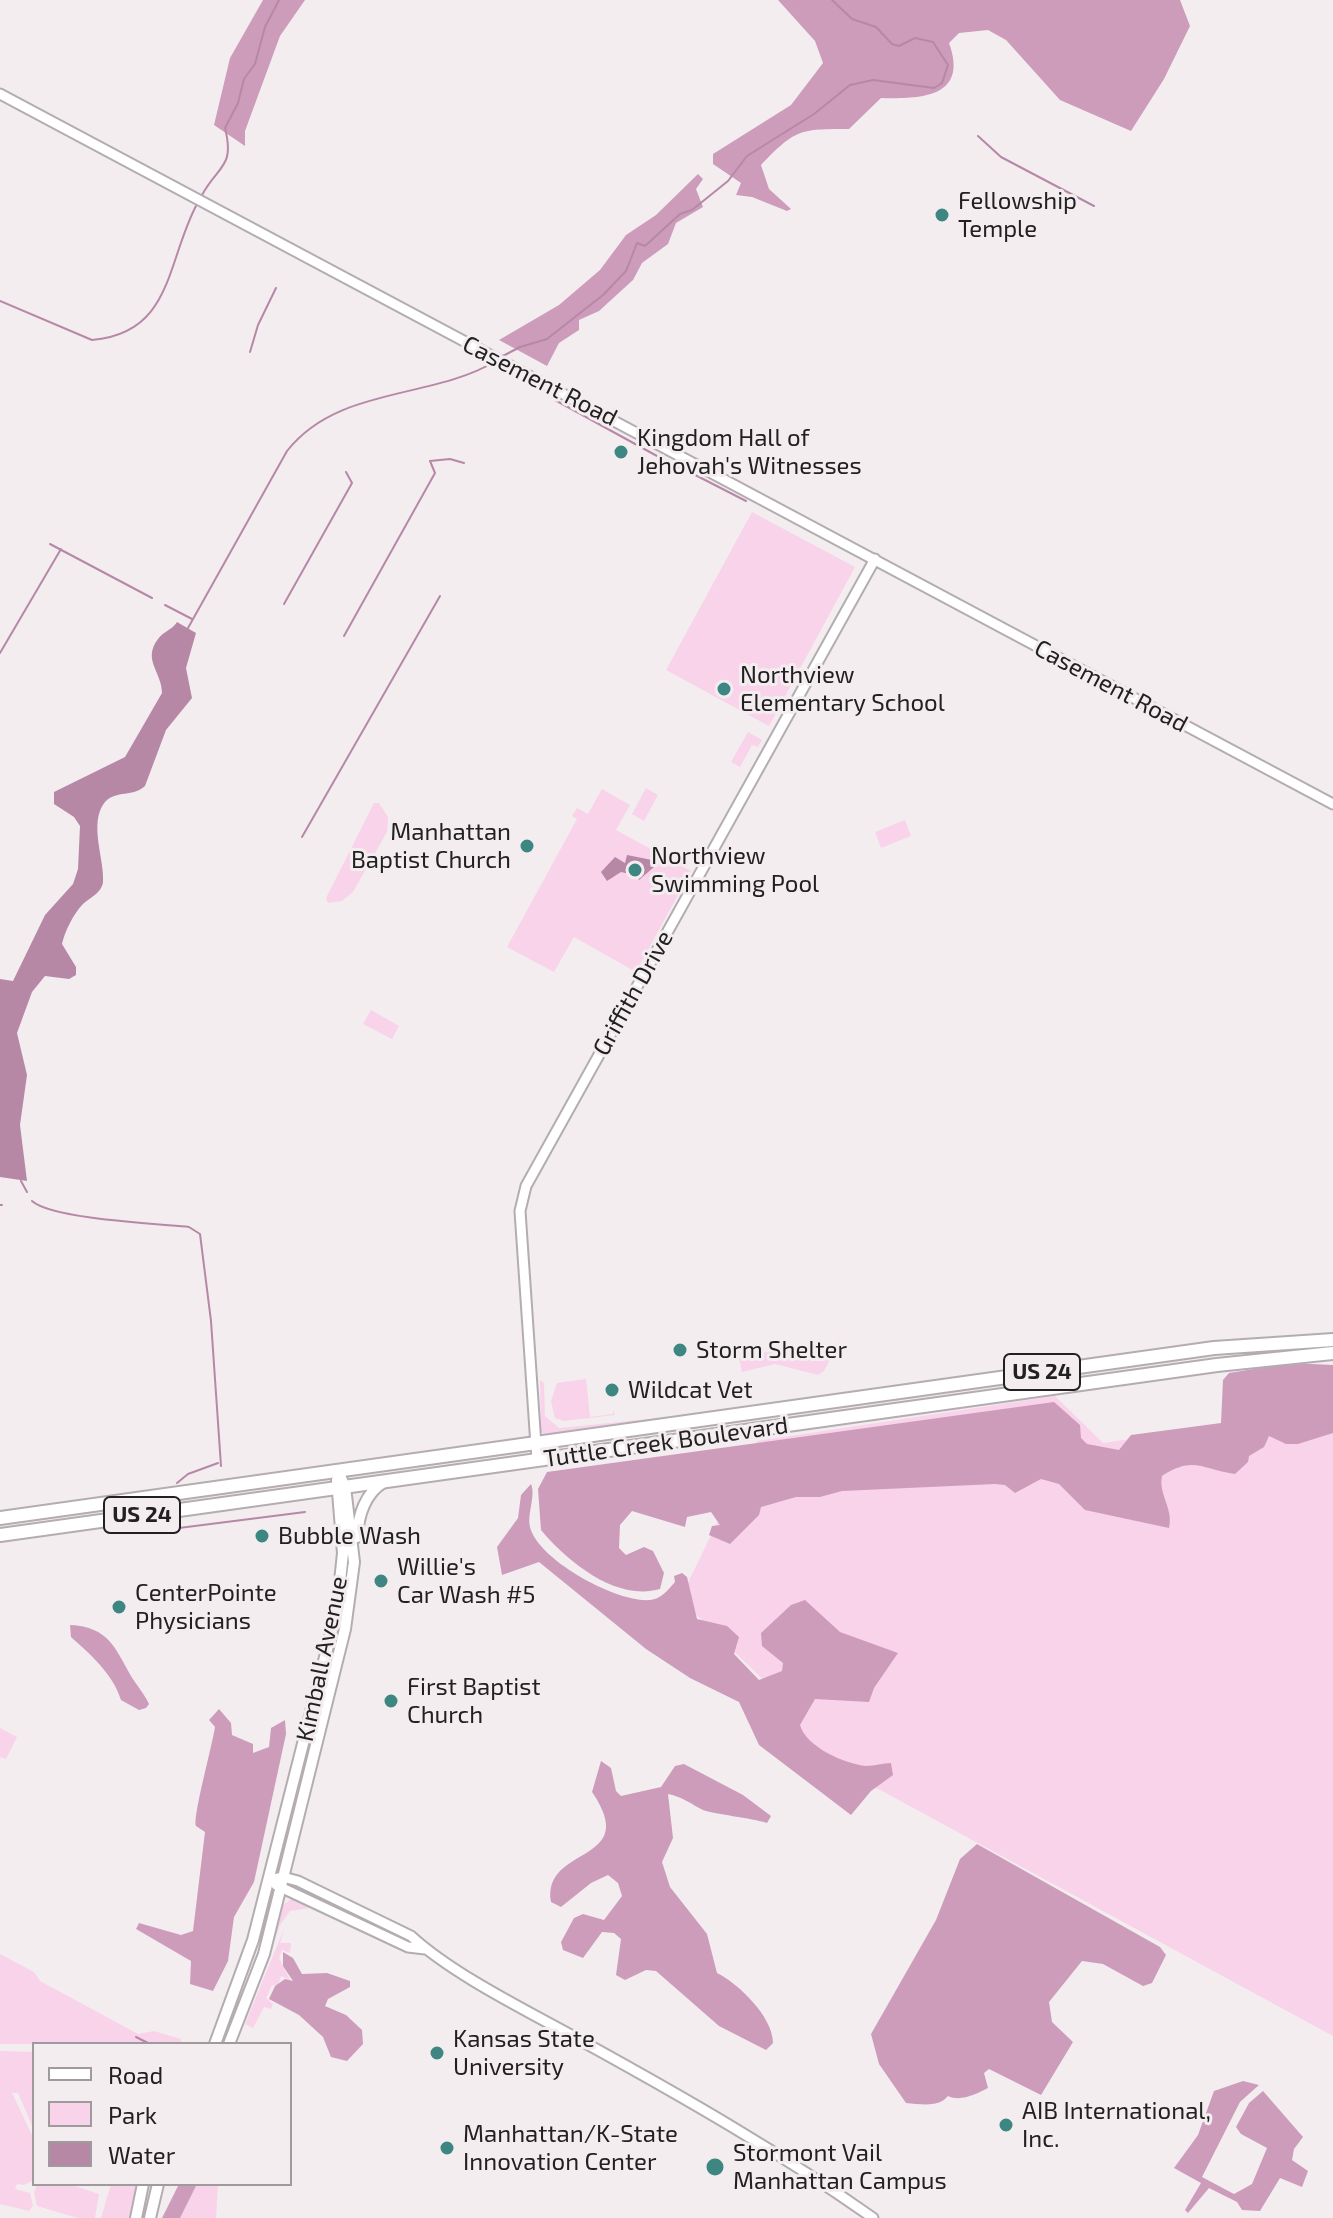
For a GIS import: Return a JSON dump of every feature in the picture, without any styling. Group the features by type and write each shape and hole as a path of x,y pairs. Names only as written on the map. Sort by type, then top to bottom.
{"highway":[{"name":"Tuttle Creek Boulevard","path":"0,1518 1214,1348 1333,1340"},
{"name":"Tuttle Creek Boulevard","path":"0,1535 1254,1359 1333,1353"}],"main road":[{"name":"Kimball Avenue","path":"230,2042 262,1962 345,1629 354,1562 338,1471"},
{"path":"354,1562 358,1523 366,1502 371,1492 387,1481"},
{"name":"Kimball Avenue","path":"216,2042 231,2009 270,1880 341,1588 341,1488"},
{"path":"223,2042 234,2017 231,2009"},
{"path":"136,2218 143,2186"},
{"path":"150,2218 158,2186"}],"street":[{"name":"Casement Road","path":"0,94 1333,804"},
{"name":"Griffith Drive","path":"537,1460 520,1211 526,1186 875,559"},
{"path":"270,1880 317,1888 411,1936 425,1949 769,2147 873,2218"}],"green space":[{"path":"752,512 855,567 769,726 666,670"},
{"path":"748,732 762,740 758,747 752,745 740,767 731,762"},
{"path":"646,788 658,795 644,821 632,814"},
{"path":"602,789 630,805 616,830 691,871 636,972 574,937 554,972 507,947 577,819 572,816 577,808 588,814"},
{"path":"374,803 379,803 388,817 387,832 353,892 342,901 328,903 326,898"},
{"path":"905,820 911,836 881,848 875,832"},
{"path":"371,1010 399,1026 392,1039 363,1024"},
{"path":"841,1338 824,1371 818,1375 775,1364 742,1372 739,1358 763,1353 788,1353 819,1361 826,1358"},
{"path":"1333,1368 1333,2036 871,1785 763,1742 781,1697 680,1599 757,1441 1055,1396 1103,1443 1223,1426"},
{"path":"586,1379 590,1417 613,1414 613,1410 615,1415 564,1421 555,1418 551,1401 557,1383"},
{"path":"540,1380 544,1383 545,1416 559,1428 670,1417 544,1435 541,1431"},
{"path":"0,1728 17,1737 6,1759 0,1757"},
{"path":"291,1899 315,1907 290,1911 280,1925 271,1951 283,1905"},
{"path":"284,1929 280,1943 291,1943 290,1953 282,1950 279,1958 290,1980 281,1976 278,1985 272,1985 266,1998 273,2004 271,2009 264,2007 253,2028 245,2024"},
{"path":"0,1954 34,1972 40,1981 138,2034 154,2031 181,2039 182,2042 32,2042 0,2044"},
{"path":"0,2051 32,2052 32,2125 18,2093 12,2093 32,2135 32,2181 17,2184 15,2189 30,2193 33,2206 29,2211 0,2204"},
{"path":"36,2186 75,2186 99,2194 95,2218 78,2218 37,2206 34,2193"},
{"path":"110,2186 137,2186 129,2218 101,2218"},
{"path":"196,2186 218,2186 216,2218 180,2218"}],"shaded area":[{"path":"263,0 305,0 280,36 245,131 245,146 214,125 230,58"},
{"path":"778,0 1180,0 1190,26 1164,79 1131,131 1060,100 1006,40 988,30 959,33 949,43 952,75 947,85 937,92 911,98 881,98 849,129 799,134 782,144 761,165 769,189 791,209 787,211 752,197 736,195 741,183 713,164 713,154 791,105 823,63 815,41"},
{"path":"698,174 703,179 696,189 703,207 676,223 668,244 642,263 633,280 599,311 579,320 579,330 559,343 547,366 499,340 559,305 600,270 626,235 656,215"},
{"path":"1291,1363 1333,1365 1333,1433 1298,1444 1286,1444 1269,1436 1264,1447 1249,1456 1248,1462 1235,1474 1191,1465 1162,1476 1169,1528 1085,1510 1059,1484 1041,1479 1015,1493 1005,1485 995,1484 842,1491 820,1497 796,1497 761,1507 759,1515 730,1544 709,1535 712,1526 720,1525 711,1512 687,1517 685,1527 632,1511 620,1525 619,1548 626,1555 644,1547 653,1551 664,1573 660,1589 643,1591 626,1590 594,1576 564,1554 541,1530 538,1489 547,1472 1054,1402 1080,1425 1081,1438 1087,1444 1119,1450 1131,1435 1221,1423 1223,1380 1229,1373"},
{"path":"531,1484 530,1527 547,1553 600,1587 636,1599 658,1598 675,1582 674,1576 682,1573 687,1577 697,1619 727,1626 739,1637 734,1654 759,1680 782,1671 783,1663 762,1646 761,1633 791,1605 805,1600 840,1632 898,1653 874,1688 869,1702 815,1699 800,1725 810,1740 827,1753 866,1766 891,1763 893,1775 871,1791 851,1815 759,1745 739,1702 690,1678 646,1649 539,1562 502,1575 497,1547 518,1518 521,1495"},
{"path":"70,1625 94,1630 109,1641 147,1700 149,1704 146,1708 139,1710 121,1700 107,1673 71,1637"},
{"path":"219,1709 231,1723 232,1735 253,1744 253,1753 269,1747 271,1728 285,1720 286,1734 254,1882 234,1917 228,1961 213,1991 190,1984 191,1961 136,1929 139,1923 181,1935 193,1931 205,1832 196,1826 196,1819 215,1727 209,1720"},
{"path":"601,1761 611,1768 616,1791 621,1796 661,1787 675,1766 684,1764 743,1795 771,1816 767,1823 708,1812 668,1794 673,1838 662,1862 670,1887 707,1934 717,1973 735,1985 761,2012 773,2043 766,2050 719,2026 656,1971 646,1970 625,1980 616,1975 621,1939 614,1933 602,1932 583,1958 563,1950 561,1942 574,1918 583,1914 604,1920 622,1896 618,1883 608,1875 591,1883 561,1907 551,1902 552,1884 561,1871 599,1844 605,1832 604,1815 592,1792"},
{"path":"977,1844 1160,1947 1166,1955 1152,1983 1143,1986 1103,1964 1082,1961 1049,2002 1052,2022 1073,2042 1041,2095 989,2069 984,2073 988,2088 973,2095 963,2098 948,2096 934,2104 906,2103 879,2064 871,2034 936,1920 960,1859"},
{"path":"283,1952 293,1958 302,1974 327,1973 350,1981 350,1987 328,1999 325,2006 346,2015 362,2030 363,2044 347,2061 331,2057 323,2037 299,2015 269,1999 275,1986 285,1979 293,1981 283,1966"},
{"path":"1243,2081 1259,2085 1240,2102 1202,2177 1234,2194 1252,2184 1267,2148 1241,2134 1236,2127 1249,2103 1263,2091 1303,2137 1294,2149 1292,2160 1308,2171 1302,2187 1280,2178 1260,2211 1242,2210 1237,2202 1209,2188 1188,2213 1185,2210 1201,2183 1174,2168 1198,2135 1214,2091"},
{"path":"178,2186 196,2186 180,2218 162,2218"}],"water":[{"path":"177,622 196,633 186,668 192,698 166,730 145,786 109,798 100,811 97,831 102,886 76,913 62,944 76,967 76,975 69,979 45,976 32,992 17,1033 27,1075 20,1125 27,1181 0,1177 0,979 13,981 45,915 73,884 78,869 80,826 74,817 54,804 54,792 125,757 162,693 152,660 154,646 160,636"},
{"path":"627,855 652,860 654,867 639,880 633,868 630,874 621,872 607,881 601,872 615,857 625,863"}],"waterway":[{"path":"202,195 226,159 228,141 225,128 238,103 244,79 255,64 265,27 279,0"},
{"path":"501,357 547,339 603,295 626,271 637,243 645,246 680,214 692,210 728,181 747,156 814,114 850,85 873,80 934,88 942,83 948,65 933,42 915,38 899,46 892,44 876,27 852,19 832,0"},
{"path":"978,136 1001,157 1094,206"},
{"path":"0,301 92,340 118,335 138,324 153,309 172,271 197,204"},
{"path":"250,352 258,325 276,288"},
{"path":"188,628 287,451 308,430 358,404 443,382 496,361"},
{"path":"555,400 657,456"},
{"path":"344,636 435,473 430,461 450,459 464,463"},
{"path":"666,460 746,501"},
{"path":"284,604 352,483 346,472"},
{"path":"50,544 152,598"},
{"path":"0,653 61,549"},
{"path":"302,837 440,596"},
{"path":"165,605 192,619"},
{"path":"21,1181 27,1192"},
{"path":"32,1201 61,1212 106,1220 189,1227 200,1234 211,1321 221,1466"},
{"path":"177,1483 188,1474 218,1463"},
{"path":"179,1528 305,1512"},
{"path":"136,2037 146,2042"}],"place":[{"name":"Fellowship Temple","path":"942,215"},
{"name":"Kingdom Hall of Jehovah's Witnesses","path":"621,452"},
{"name":"Northview Elementary School","path":"724,689"},
{"name":"Manhattan Baptist Church","path":"527,846"},
{"name":"Northview Swimming Pool","path":"635,870"},
{"name":"Storm Shelter","path":"680,1350"},
{"name":"Wildcat Vet","path":"612,1390"},
{"name":"Bubble Wash","path":"262,1536"},
{"name":"Willie's Car Wash #5","path":"381,1581"},
{"name":"CenterPointe Physicians","path":"119,1607"},
{"name":"First Baptist Church","path":"391,1701"},
{"name":"Kansas State University","path":"437,2053"},
{"name":"AIB International, Inc.","path":"1006,2125"},
{"name":"Manhattan/K-State Innovation Center","path":"447,2148"},
{"name":"Stormont Vail Manhattan Campus","path":"715,2167"}]}
